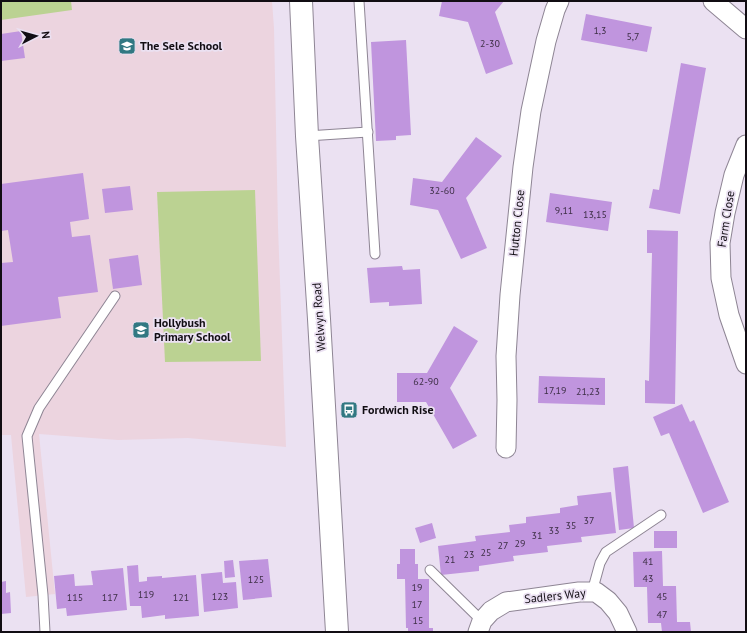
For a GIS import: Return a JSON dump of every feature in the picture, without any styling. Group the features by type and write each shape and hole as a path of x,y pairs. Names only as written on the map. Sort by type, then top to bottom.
{"main road":[{"name":"Welwyn Road","path":"301,1 307,136 337,632"}],"street":[{"name":"Hutton Close","path":"506,448 506,356 522,167 531,111 546,41 554,10 559,1"},
{"path":"713,1 746,28"},
{"name":"Farm Close","path":"746,145 734,175 724,213 720,243 721,278 729,315 746,364"},
{"name":"Sadlers Way","path":"480,627 491,611 506,602 579,592 596,592 608,601 618,613 627,632"}],"lane":[{"path":"359,1 375,254"},
{"path":"307,136 368,132"},
{"path":"45,632 43,595 27,436 39,408 115,296"},
{"path":"592,592 600,563 606,552 661,515"},
{"path":"430,570 480,627"}],"shaded area":[{"name":"Hollybush Primary School","path":"1,1 272,1 274,28 278,227 286,447 188,438 118,440 39,434 55,594 26,597 11,435 1,435"}],"green space":[{"path":"1,1 71,1 72,10 1,20"},
{"path":"255,190 261,361 165,362 157,192"}],"building":[{"path":"442,1 504,1 495,12 513,64 486,74 468,22 439,16"},
{"path":"586,14 652,27 647,52 581,40"},
{"path":"21,31 25,58 1,61 1,34"},
{"path":"406,40 411,135 396,136 396,140 376,141 371,42"},
{"path":"681,63 706,68 680,214 649,208 653,189 659,190"},
{"path":"476,137 502,156 466,198 487,248 461,259 438,210 410,205 413,178 442,182"},
{"path":"83,173 89,219 70,222 72,237 90,235 98,292 58,297 61,318 1,326 1,263 13,262 8,230 1,231 1,184"},
{"path":"130,186 133,210 105,213 102,189"},
{"path":"550,193 612,202 608,231 546,222"},
{"path":"647,230 678,231 675,404 645,403 645,380 649,381 652,253 647,253"},
{"path":"138,255 142,285 113,289 109,259"},
{"path":"402,266 403,270 420,269 422,304 389,306 389,302 370,303 367,268"},
{"path":"454,326 478,341 450,388 477,436 453,449 426,402 397,402 397,373 427,373"},
{"path":"539,376 605,378 605,405 538,403"},
{"path":"682,404 690,422 694,420 729,502 703,513 669,433 661,436 653,417"},
{"path":"628,466 634,528 619,530 613,468"},
{"path":"611,492 616,533 581,537 582,542 547,546 548,552 513,556 514,561 479,566 479,571 441,575 438,546 476,541 475,536 510,532 509,525 526,523 526,517 560,513 560,508 578,505 577,496"},
{"path":"432,523 436,538 420,543 415,528"},
{"path":"654,531 677,531 677,548 654,548"},
{"path":"400,549 415,549 415,564 418,564 418,579 429,579 429,628 433,628 433,632 408,632 408,628 406,628 405,579 397,579 397,564 400,564"},
{"path":"662,551 663,586 676,586 677,622 690,622 691,632 662,632 661,623 648,623 647,587 634,587 633,552"},
{"path":"268,559 272,597 243,600 239,561"},
{"path":"233,560 235,577 225,578 224,561"},
{"path":"138,565 139,582 147,581 147,577 162,576 162,578 196,575 199,616 165,619 165,615 142,618 141,606 130,606 127,566"},
{"path":"123,568 127,610 67,616 66,608 57,609 54,576 74,574 75,586 93,585 91,571"},
{"path":"222,572 223,583 236,582 238,608 204,612 201,574"},
{"path":"6,581 6,593 10,592 11,613 1,614 1,582"}],"place":[{"name":"The Sele School","path":"127,46"},
{"name":"Hollybush Primary School","path":"141,330"},
{"name":"Fordwich Rise","path":"349,410"}]}
